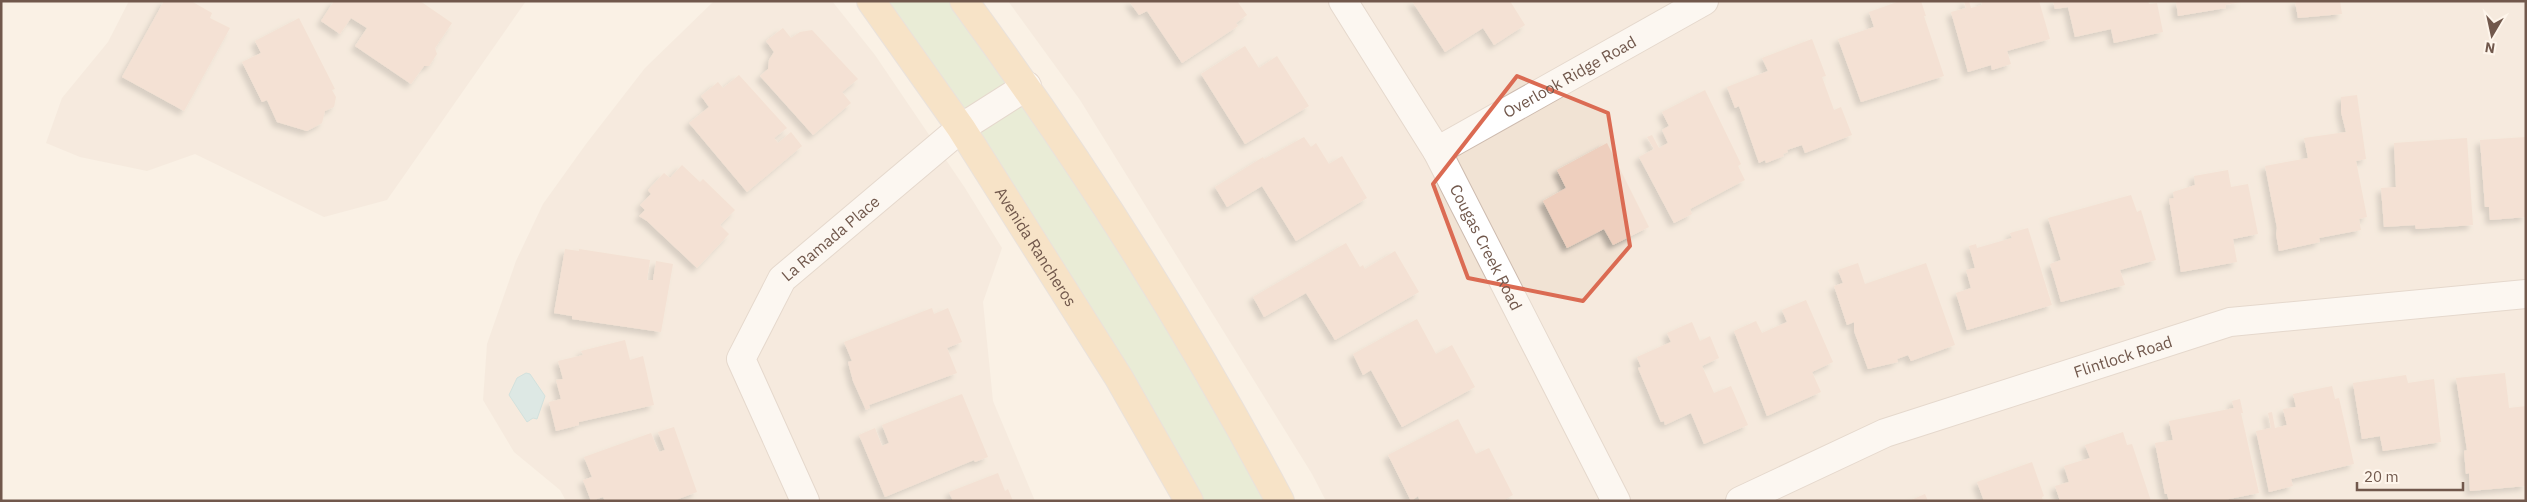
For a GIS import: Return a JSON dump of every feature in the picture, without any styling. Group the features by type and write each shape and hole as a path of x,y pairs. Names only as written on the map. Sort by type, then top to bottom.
{"main road":[{"name":"Avenida Rancheros","path":"871,1 962,128 1119,378 1189,501"},
{"path":"964,1 1026,86 1106,204 1242,429 1280,501"}],"street":[{"name":"Cougas Creek Road","path":"1343,1 1437,151 1616,501"},
{"name":"Overlook Ridge Road","path":"1437,151 1704,1"},
{"name":"La Ramada Place","path":"805,501 741,359 782,279 962,128 1026,86"},
{"name":"Flintlock Road","path":"1740,501 1885,433 2230,322 2526,294"}],"highlighted area":[{"path":"1517,76 1608,113 1630,246 1583,301 1468,278 1433,184"}],"shaded area":[{"path":"129,1 526,1 387,200 324,217 195,154 147,171 80,157 46,143 62,98 108,42"},
{"path":"714,1 832,1 875,55 965,188 1002,248 983,302 993,401 1035,501 566,501 560,490 514,452 483,400 487,344 516,261 543,204 586,144 645,68"},
{"path":"1008,1 2526,1 2526,501 1326,501 1312,474 1080,100"}],"green space":[{"path":"881,1 955,1 1014,81 960,117"},
{"path":"1026,103 1227,422 1271,501 1201,501 973,131"}],"water":[{"path":"526,373 530,374 545,396 537,419 533,418 527,422 509,395 517,378"}],"building":[{"path":"164,1 191,1 212,13 210,18 230,28 184,111 122,77"},
{"path":"334,1 420,1 452,23 435,48 437,54 429,66 424,66 411,84 355,46 367,28 351,18 340,34 321,21"},
{"path":"1129,1 1237,1 1247,15 1236,23 1238,26 1182,63 1147,11 1139,15"},
{"path":"1412,1 1510,1 1525,25 1494,45 1483,28 1445,52"},
{"path":"1900,1 1921,1 1926,16 1924,16 1944,76 1861,102 1838,39 1874,27 1869,12"},
{"path":"1964,1 1969,1 1971,8 1982,5 1981,1 2039,1 2050,39 2007,51 2011,64 1992,70 1991,65 1968,72 1951,12 1966,8"},
{"path":"2053,1 2148,1 2149,4 2157,3 2163,32 2114,43 2111,29 2075,37 2068,7 2055,9"},
{"path":"2176,1 2241,2 2225,5 2226,8 2178,16"},
{"path":"2295,1 2340,1 2342,14 2298,18"},
{"path":"299,18 335,89 332,90 336,97 334,107 325,111 322,123 307,131 277,122 267,100 262,102 242,62 261,53 255,41"},
{"path":"783,28 791,38 800,32 812,30 858,79 842,92 851,103 813,135 760,76 768,69 769,60 774,52 766,41"},
{"path":"1812,39 1826,76 1822,77 1834,110 1841,107 1852,135 1805,153 1802,145 1787,150 1788,152 1783,154 1784,156 1766,163 1765,160 1759,163 1739,106 1735,108 1727,87 1768,71 1762,58"},
{"path":"1245,46 1259,68 1277,56 1309,106 1245,144 1201,74"},
{"path":"739,75 787,128 774,138 778,143 791,132 802,146 747,192 689,123 709,107 701,96 718,82 723,88"},
{"path":"1705,90 1741,164 1738,166 1745,180 1690,209 1692,214 1674,223 1639,157 1654,149 1647,137 1652,135 1659,148 1668,143 1662,130 1669,126 1662,112"},
{"path":"2357,95 2366,159 2356,161 2367,217 2359,219 2361,230 2319,238 2320,242 2279,251 2276,234 2277,228 2265,166 2308,158 2304,138 2346,132 2341,112 2341,97"},
{"path":"1304,137 1311,147 1316,143 1329,164 1342,156 1367,198 1296,241 1262,186 1227,207 1215,187 1263,157 1264,159"},
{"path":"2526,137 2526,217 2490,220 2489,207 2485,207 2480,140"},
{"path":"2467,138 2473,225 2416,229 2415,225 2384,227 2381,188 2396,187 2394,143"},
{"path":"1607,143 1649,227 1613,245 1604,229 1567,248 1543,201 1566,188 1557,170"},
{"path":"682,165 700,182 703,179 735,210 720,225 729,234 697,268 647,221 639,216 645,210 640,205 651,194 648,190 664,173 670,178"},
{"path":"2228,170 2231,187 2248,184 2258,234 2233,239 2237,262 2181,272 2169,199 2174,198 2173,192 2195,185 2194,176"},
{"path":"2131,195 2137,212 2141,210 2156,260 2120,270 2125,285 2061,302 2050,264 2061,260 2048,218"},
{"path":"2028,228 2052,305 1967,330 1956,293 1971,288 1966,270 1975,268 1969,246 1976,244 1977,248 2012,238 2010,233"},
{"path":"1346,243 1360,267 1363,265 1365,269 1395,251 1419,292 1335,340 1306,293 1264,317 1253,297"},
{"path":"565,249 579,251 579,249 650,260 647,280 653,280 656,261 673,264 661,332 572,319 572,316 554,313"},
{"path":"1858,263 1865,284 1926,263 1955,345 1911,361 1908,355 1897,359 1898,362 1868,369 1854,331 1854,322 1847,325 1834,286 1843,283 1838,270"},
{"path":"1806,300 1833,362 1812,372 1821,392 1767,416 1734,331 1756,321 1762,333 1787,322 1782,310"},
{"path":"932,308 934,314 948,308 962,342 947,348 957,373 869,405 870,408 866,410 853,381 848,362 852,361 844,342"},
{"path":"1417,319 1436,354 1452,345 1475,387 1402,427 1371,370 1363,375 1353,354"},
{"path":"1692,322 1700,341 1710,336 1719,358 1702,366 1714,393 1731,386 1748,425 1704,444 1691,413 1665,425 1664,421 1661,422 1638,368 1641,367 1637,357 1671,342 1667,333"},
{"path":"625,340 630,360 643,356 654,405 579,422 579,425 556,431 549,402 561,399 556,380 563,379 558,361 583,355 581,351"},
{"path":"2505,373 2509,408 2526,406 2526,486 2470,491 2469,473 2466,474 2464,451 2467,450 2456,378"},
{"path":"2406,375 2408,383 2434,379 2441,442 2383,451 2380,436 2362,439 2353,383"},
{"path":"2332,386 2335,399 2339,398 2354,464 2291,479 2293,486 2269,492 2256,431 2271,428 2268,413 2272,412 2275,428 2287,425 2283,409 2296,407 2293,394"},
{"path":"962,394 988,457 975,462 974,460 885,497 859,435 875,428 882,446 889,443 882,425"},
{"path":"2240,399 2243,413 2241,413 2259,493 2219,501 2169,501 2167,494 2165,494 2155,443 2173,440 2169,421 2234,408 2232,401"},
{"path":"1458,419 1476,454 1489,448 1513,495 1502,501 1420,501 1418,496 1411,501 1388,455"},
{"path":"674,427 697,492 673,501 605,501 603,497 591,501 583,480 592,477 584,457 651,433 659,452 665,450 658,432"},
{"path":"2123,432 2127,445 2132,444 2151,501 2060,501 2055,486 2069,482 2064,466 2090,458 2085,445"},
{"path":"2032,462 2044,496 2042,497 2043,501 1984,501 1977,482"},
{"path":"998,473 1005,491 1008,489 1013,501 953,501 949,492"},
{"path":"1925,494 1928,501 1909,501"}]}
